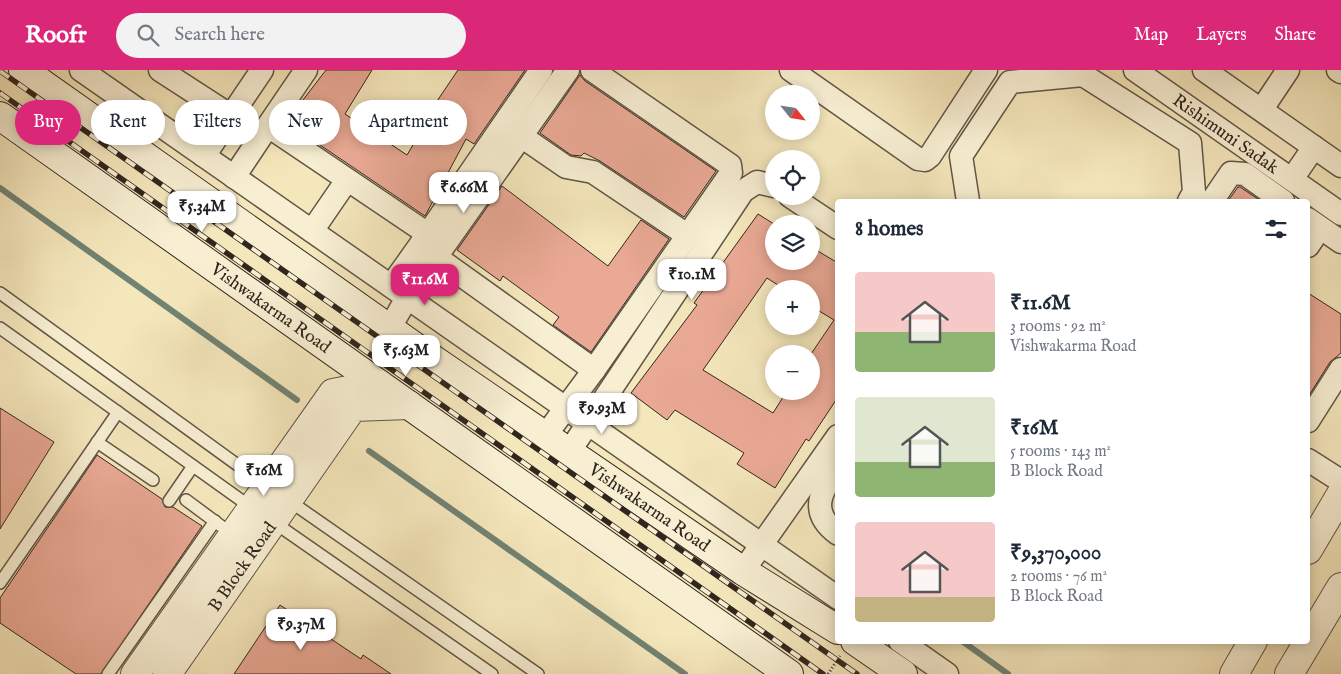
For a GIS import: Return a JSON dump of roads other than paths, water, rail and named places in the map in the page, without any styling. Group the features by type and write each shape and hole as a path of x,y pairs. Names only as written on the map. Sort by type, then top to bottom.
{"main road":[{"name":"Vishwakarma Road","path":"22,70 544,436 743,571 835,628"},
{"name":"Vishwakarma Road","path":"0,116 789,674"},
{"path":"136,674 225,528 270,504 333,393 379,384"},
{"name":"B Block Road","path":"167,674 270,504 352,407 409,405"},
{"path":"1310,547 1341,494"},
{"path":"1310,640 1341,587"},
{"path":"866,644 903,674"},
{"path":"1234,674 1251,644"},
{"path":"1290,674 1308,644"}],"street":[{"path":"81,70 835,596"},
{"path":"160,70 206,100"},
{"path":"242,100 262,70"},
{"path":"234,177 306,70"},
{"path":"389,328 399,292 428,234 541,70"},
{"path":"399,292 436,258 568,70"},
{"path":"544,436 594,370 730,173 730,165 592,70"},
{"path":"791,70 918,159 925,160 930,156 986,70"},
{"path":"1204,70 1341,165"},
{"path":"1262,109 1288,70"},
{"path":"1126,102 1140,73"},
{"name":"Rishimuni Sadak","path":"1140,73 1341,214"},
{"path":"968,199 961,156 1010,82 1083,75 1190,143 1194,192 1190,199"},
{"path":"1154,120 1170,94"},
{"path":"268,126 428,234"},
{"path":"522,136 566,167 593,172 687,235"},
{"path":"204,156 211,145"},
{"path":"1292,179 1314,147"},
{"path":"1213,199 1231,174 1245,174 1280,199"},
{"path":"312,231 347,180"},
{"path":"569,452 742,191 757,182 765,184"},
{"path":"804,205 835,226"},
{"path":"1310,238 1314,223 1341,242"},
{"path":"436,258 594,370"},
{"path":"1310,418 1341,369"},
{"path":"743,571 835,440"},
{"path":"1310,461 1341,481"},
{"path":"835,470 822,490 819,509 829,528 835,532"},
{"path":"904,644 946,674"}],"lane":[{"path":"0,293 270,504 492,674"},
{"path":"0,328 193,466 270,504 538,674"},
{"path":"0,583 118,412"},
{"path":"97,442 153,480"},
{"path":"169,501 193,466"},
{"path":"108,674 225,528 186,500"}],"waterway":[{"path":"0,188 297,400"},
{"path":"369,451 685,674"},
{"path":"966,644 1008,674"}],"railway":[{"path":"0,71 857,674"},
{"path":"0,93 823,674"}]}
